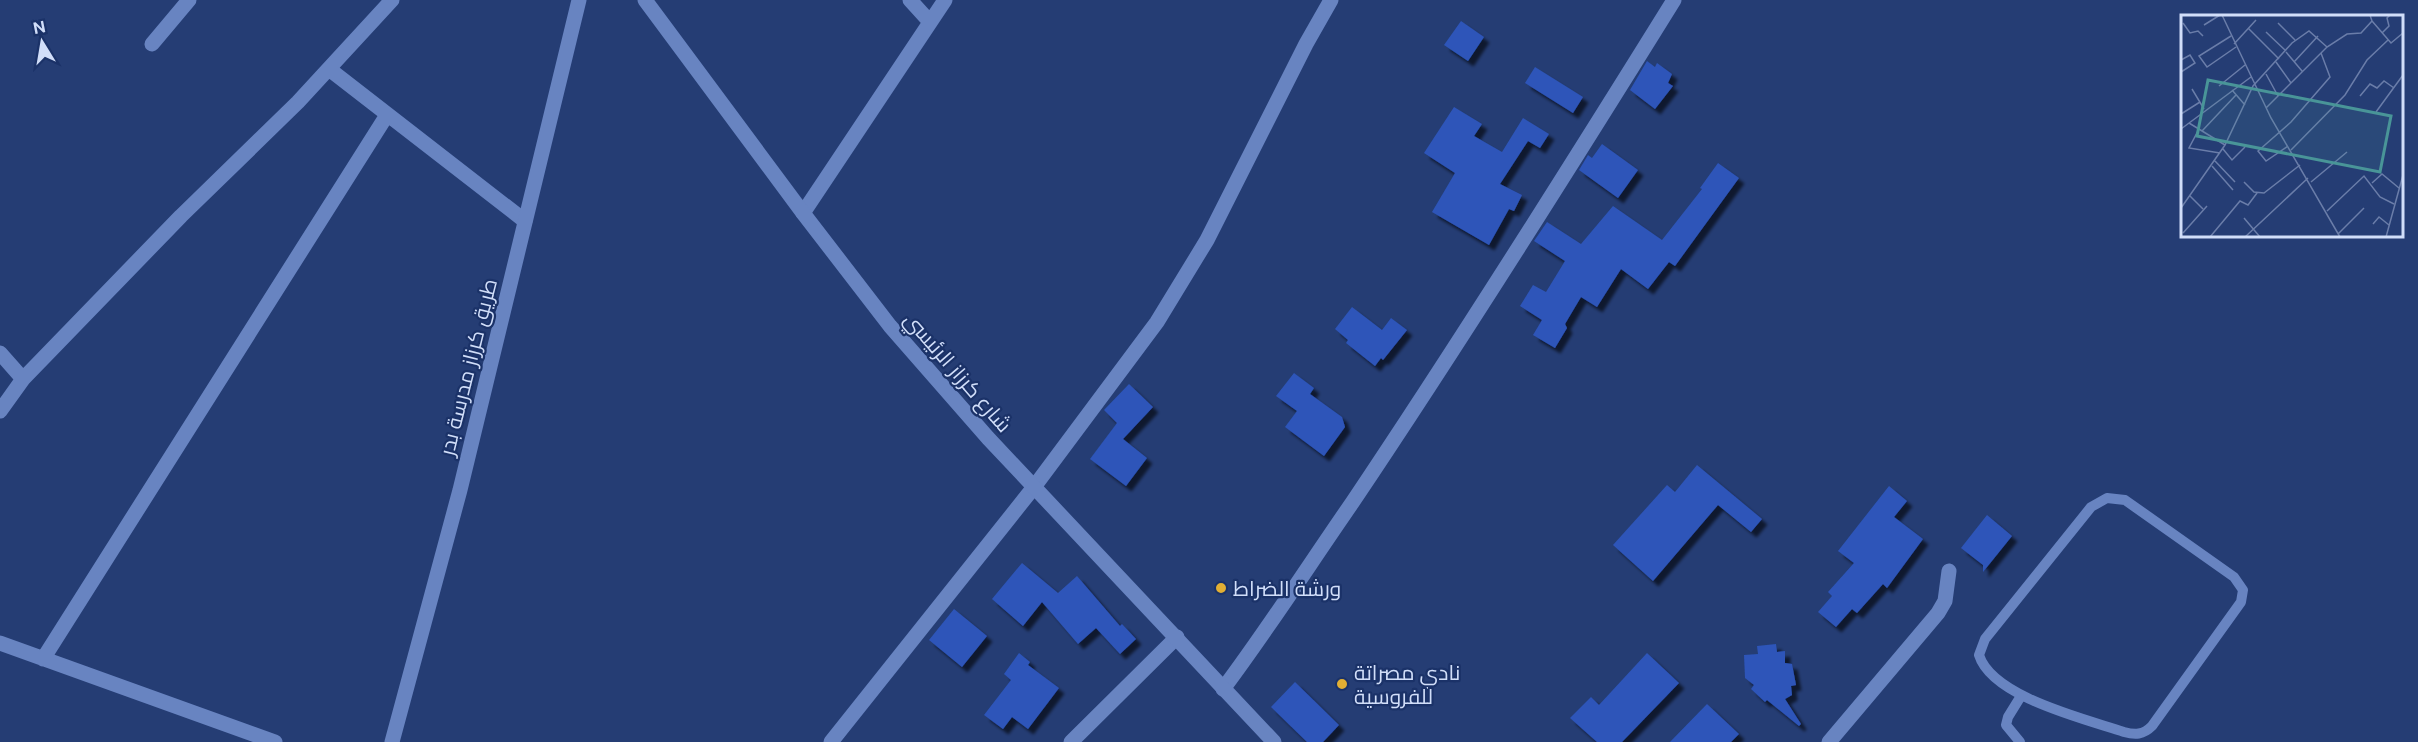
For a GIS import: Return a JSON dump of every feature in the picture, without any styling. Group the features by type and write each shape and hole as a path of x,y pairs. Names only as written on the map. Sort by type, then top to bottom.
{"street":[{"path":"152,44 189,0"},
{"path":"0,411 23,379 328,69 392,0"},
{"name":"طريق كرزاز مدرسة بدر","path":"392,742 460,490 579,0"},
{"name":"شارع كرزاز الرئيسي","path":"645,0 890,326 988,438 1274,742"},
{"path":"910,0 930,22"},
{"path":"803,213 945,0"},
{"path":"831,742 1034,487 1163,312 1206,240 1306,44 1331,0"},
{"path":"1223,689 1411,416 1523,243 1674,0"},
{"path":"328,69 525,221"},
{"path":"44,658 387,115"},
{"path":"0,353 23,379"},
{"path":"1830,742 1938,613 1945,601 1949,571"},
{"path":"1071,742 1177,637"},
{"path":"2,648 44,658 274,742"}],"lane":[{"path":"2107,498 2125,500 2240,582 2243,590 2241,602 2147,731 2131,734 2020,696 1986,669 1979,655 1981,647 2084,516 2098,502 2107,498"},
{"path":"2020,696 2008,717 2007,725 2010,732 2020,742"}],"building":[{"path":"1461,21 1484,37 1468,61 1444,45"},
{"path":"1647,61 1655,67 1657,63 1672,74 1668,83 1673,86 1655,109 1630,90"},
{"path":"1535,67 1583,97 1573,113 1525,83"},
{"path":"1454,107 1482,124 1474,136 1502,152 1523,118 1549,134 1540,148 1528,141 1500,184 1522,195 1514,211 1509,209 1489,245 1432,212 1455,173 1424,153"},
{"path":"1602,144 1638,170 1618,198 1579,170 1588,155 1592,158"},
{"path":"1718,163 1739,178 1675,266 1669,262 1648,289 1621,269 1597,307 1581,297 1565,324 1567,328 1555,348 1533,335 1542,320 1520,306 1533,285 1546,292 1565,261 1534,241 1547,222 1581,244 1613,206 1662,240 1702,189 1700,188"},
{"path":"1352,307 1382,330 1391,318 1407,330 1383,360 1381,358 1375,366 1346,343 1348,340 1335,329"},
{"path":"1294,373 1314,388 1310,394 1342,417 1345,427 1324,456 1285,427 1297,411 1276,396"},
{"path":"1129,384 1153,407 1123,439 1147,458 1126,486 1090,459 1117,423 1104,410"},
{"path":"1697,465 1762,519 1751,532 1718,505 1653,581 1613,545 1667,485 1675,492"},
{"path":"1889,486 1907,501 1894,517 1923,539 1887,588 1883,584 1857,613 1852,609 1836,627 1818,612 1832,596 1828,592 1854,563 1838,551"},
{"path":"1987,515 2012,536 1983,572 1983,565 1961,548"},
{"path":"1022,563 1058,593 1077,576 1120,626 1122,624 1136,639 1120,654 1096,628 1078,644 1042,602 1023,626 992,599"},
{"path":"954,609 987,636 962,667 929,640"},
{"path":"1776,644 1777,652 1785,651 1785,663 1792,664 1796,685 1791,686 1792,695 1785,699 1801,724 1799,726 1767,700 1765,702 1751,689 1754,685 1745,678 1744,655 1758,654 1757,646"},
{"path":"1019,653 1030,662 1028,665 1059,688 1028,729 1012,717 1003,729 984,715 1011,680 1004,674"},
{"path":"1647,653 1679,683 1622,742 1597,742 1570,718 1591,697 1599,705"},
{"path":"1295,682 1339,725 1323,742 1307,742 1271,707"},
{"path":"1707,704 1739,734 1731,742 1670,742"}],"place":[{"name":"ورشة الضراط","path":"1221,588"},
{"name":"نادي مصراتة للفروسية","path":"1342,684"}]}
